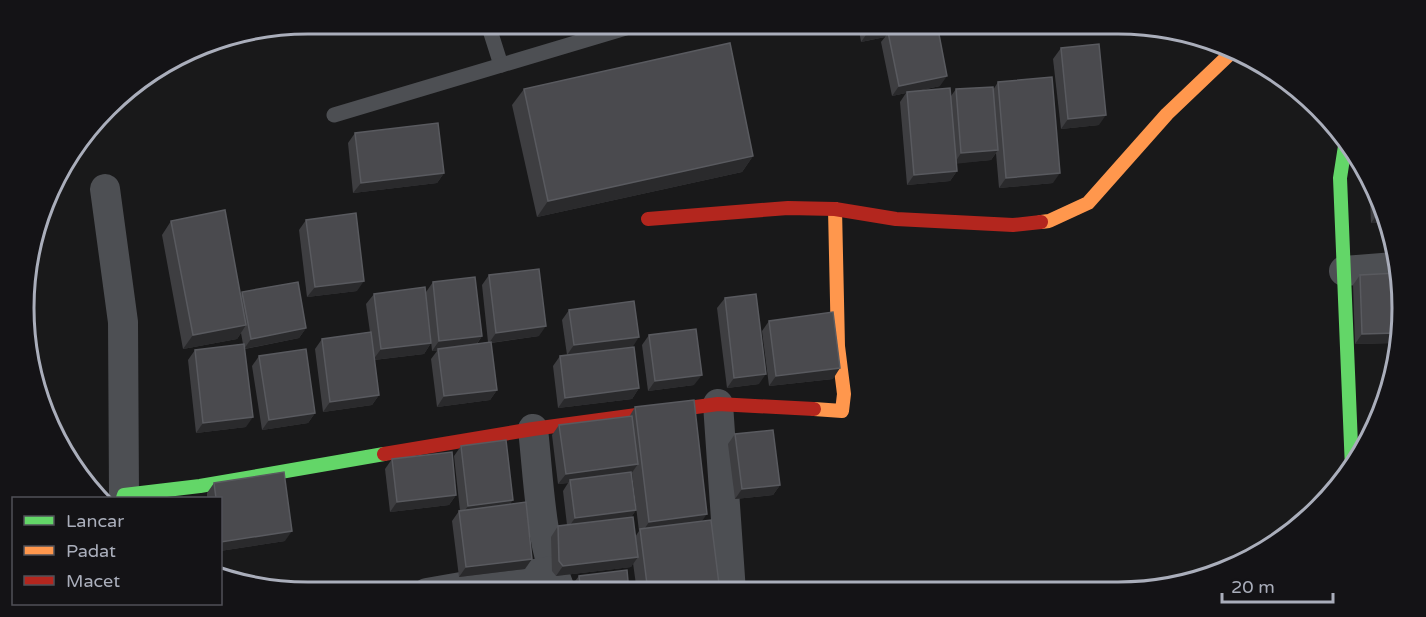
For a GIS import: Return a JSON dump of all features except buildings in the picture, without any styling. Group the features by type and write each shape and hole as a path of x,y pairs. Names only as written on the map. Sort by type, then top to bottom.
{"street":[{"path":"648,219 788,208 835,209 896,219 1013,225 1049,221 1088,203 1167,114 1227,57"},
{"path":"1343,153 1340,178 1351,452"},
{"path":"105,189 123,322 123,497 187,493 533,429 718,404 842,411 844,394 837,346 835,209"},
{"path":"1344,271 1388,268"},
{"path":"718,404 730,582"},
{"path":"533,429 548,553 556,582"}],"lane":[{"path":"491,34 501,65"},
{"path":"334,115 605,34"}],"traffic: fast":[{"path":"1344,154 1340,178 1351,452"},
{"path":"123,497 124,495 200,486 384,454"}],"traffic: slow":[{"path":"1041,222 1049,221 1088,203 1167,114 1227,57"},
{"path":"814,409 842,411 844,394 838,346 835,209"}],"traffic: jam":[{"path":"648,219 788,208 835,209 896,219 1013,225 1041,222"},
{"path":"384,454 533,429 718,404 814,409"}]}
